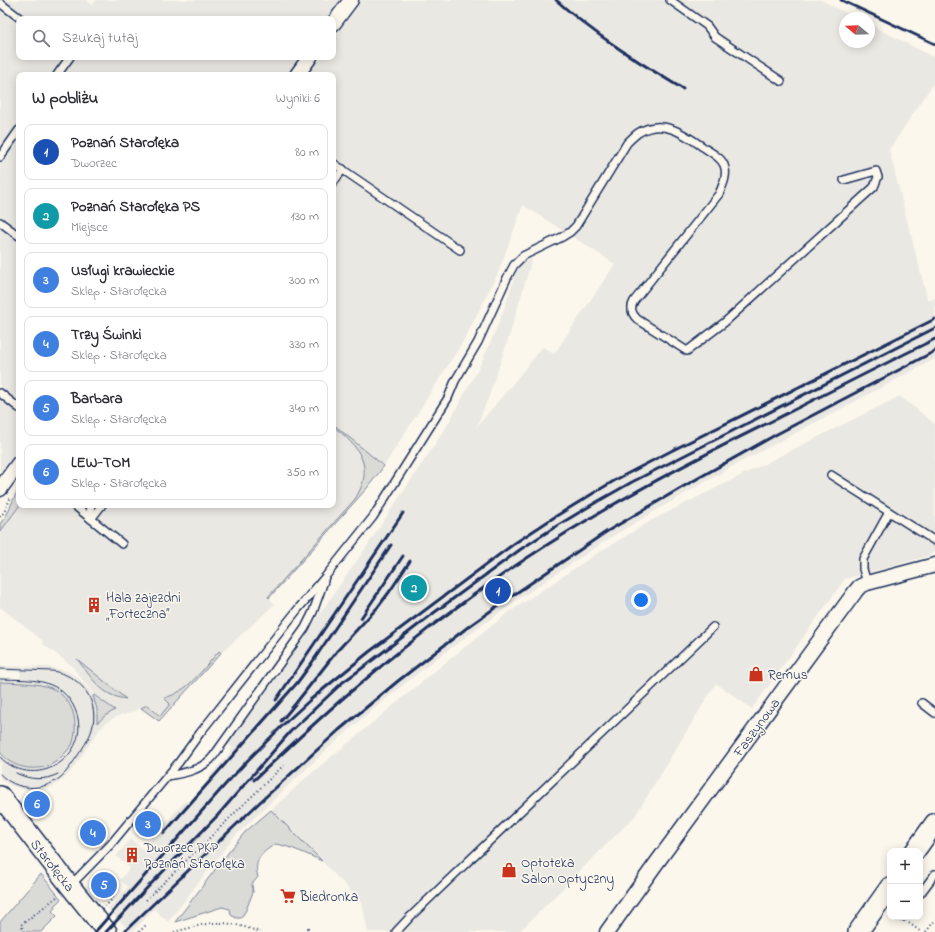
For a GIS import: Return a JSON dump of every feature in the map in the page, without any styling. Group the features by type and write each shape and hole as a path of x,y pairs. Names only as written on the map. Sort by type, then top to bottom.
{"street":[{"path":"336,20 351,0"},
{"path":"299,72 308,60"},
{"path":"6,491 16,469"},
{"name":"Faszynowa","path":"607,932 850,597 859,587 867,583 935,565"},
{"name":"Starołęcka","path":"0,796 107,932"},
{"path":"918,848 935,824"},
{"path":"860,931 887,891"}],"lane":[{"path":"670,0 708,26 715,37 781,82"},
{"path":"0,3 17,16"},
{"path":"59,72 68,60"},
{"path":"70,886 111,844 168,776 298,609 373,517 448,398 455,381 478,342 514,265 523,256 562,238 576,226 627,143 637,134 651,127 673,129 684,134 717,157 724,164 726,172 724,184 720,194 634,301 632,306 632,313 637,319 687,352 725,322 874,187 878,177 876,171 844,180"},
{"path":"0,157 16,134"},
{"path":"336,165 460,250"},
{"path":"336,179 343,169"},
{"path":"0,222 16,234"},
{"path":"0,393 16,406"},
{"path":"831,476 935,541"},
{"path":"78,508 122,544"},
{"path":"90,518 91,508"},
{"path":"90,518 99,508"},
{"path":"867,583 863,569 863,559 889,512"},
{"path":"168,776 194,770 206,763 216,753 305,628 313,612 325,577"},
{"path":"396,932 421,906 713,627"},
{"path":"922,703 935,713"},
{"path":"923,890 935,874"}],"path":[{"path":"0,517 4,512 6,491"},
{"path":"146,900 286,763"},
{"path":"24,932 21,925 70,886"},
{"path":"111,900 114,897"},
{"path":"906,920 921,932"},
{"path":"926,932 935,920"},
{"path":"174,932 216,923 225,923 260,932"},
{"path":"139,932 146,925"},
{"path":"306,928 308,928 306,932"}],"shaded area":[{"path":"0,0 87,0 92,5 96,0 821,0 844,12 839,12 839,48 875,48 875,27 935,58 935,81 889,150 928,301 935,298 935,359 733,466 611,537 510,605 436,659 365,716 321,755 233,838 168,922 154,909 134,930 130,931 108,909 128,887 120,880 130,868 116,856 131,839 143,850 150,842 149,841 185,801 188,803 233,748 228,744 363,552 447,426 487,351 503,312 519,264 532,259 508,340 489,396 476,428 543,347 554,354 615,264 523,205 498,273 464,340 384,466 368,487 269,598 275,604 221,653 159,721 141,708 124,715 122,714 106,723 100,729 71,771 54,786 45,790 32,791 11,786 0,779 0,767 2,765 0,762 0,752 9,761 18,765 28,768 40,768 33,684 0,682 0,677 20,678 21,672 0,671 0,666 47,667 64,670 78,678 93,696 97,709 97,722 115,710 94,695 72,666 42,643 43,641 0,607 0,527 16,508 336,508 336,72 16,72 16,452 0,474"},
{"path":"900,396 935,424 935,552 925,557 845,579 752,709 716,683 635,816 519,932 368,932 362,902 271,810 307,777 446,662 508,613 593,556 652,520"},
{"path":"336,426 384,466 368,487 269,598 268,597 355,499 361,487 364,476 364,467 361,458 350,441 336,429"},
{"path":"16,494 16,508 18,508 0,532 0,524 7,514"},
{"path":"219,651 221,653 159,721 141,708 147,705 160,716 170,704 164,698 173,695 188,685"},
{"path":"77,659 126,699 117,697 103,690"},
{"path":"0,682 26,683 45,686 59,692 67,701 74,716 74,737 72,745 52,764 41,768 19,766 13,764 0,752"},
{"path":"94,695 115,710 97,723 97,709"},
{"path":"271,810 322,861 293,849 276,844 263,853 258,861 258,877 252,884 253,892 241,918 236,918 231,915 230,909 222,907 175,922 245,832"},
{"path":"41,874 61,899 54,906 55,908 52,911 57,916 41,932 0,932 0,922"}],"tram line":[{"path":"0,669 52,671 62,673 70,677 84,689 89,697 94,715 92,729 85,744 66,772 54,782 30,788 14,784 6,780 0,774"},
{"path":"0,679 39,681 55,687 64,693 71,702 79,722 77,738 71,752 60,763 46,770 31,772 15,768 0,757"},
{"path":"16,773 37,779 48,778 58,774"}],"railway":[{"path":"556,0 617,48 683,89"},
{"path":"841,0 935,44"},
{"path":"95,932 224,786 286,722 310,700 369,652 515,543 619,478 935,319"},
{"path":"106,932 218,815 290,732 343,682 521,549 555,527 632,482 935,328"},
{"path":"254,780 336,705 413,640 458,606 556,539 677,469 935,339"},
{"path":"124,932 260,802 339,730 398,681 468,627 606,532 777,434 935,351"},
{"path":"276,700 403,513"},
{"path":"164,833 297,683 391,545"},
{"path":"361,618 403,556"},
{"path":"281,721 337,651 378,607 410,561"}],"place":[{"name":"Poznań Starołęka PS","path":"414,588"},
{"name":"Poznań Starołęka","path":"498,591"},
{"name":"Hala zajezdni „Forteczna”","path":"94,605"},
{"name":"Remus","path":"756,674"},
{"name":"LEW-TOM","path":"37,804"},
{"name":"Usługi krawieckie","path":"148,824"},
{"name":"Trzy Świnki","path":"93,833"},
{"name":"Dworzec PKP Poznań Starołęka","path":"132,855"},
{"name":"Optoteka Salon Optyczny","path":"509,870"},
{"name":"Barbara","path":"104,885"},
{"name":"Biedronka","path":"288,896"}]}
